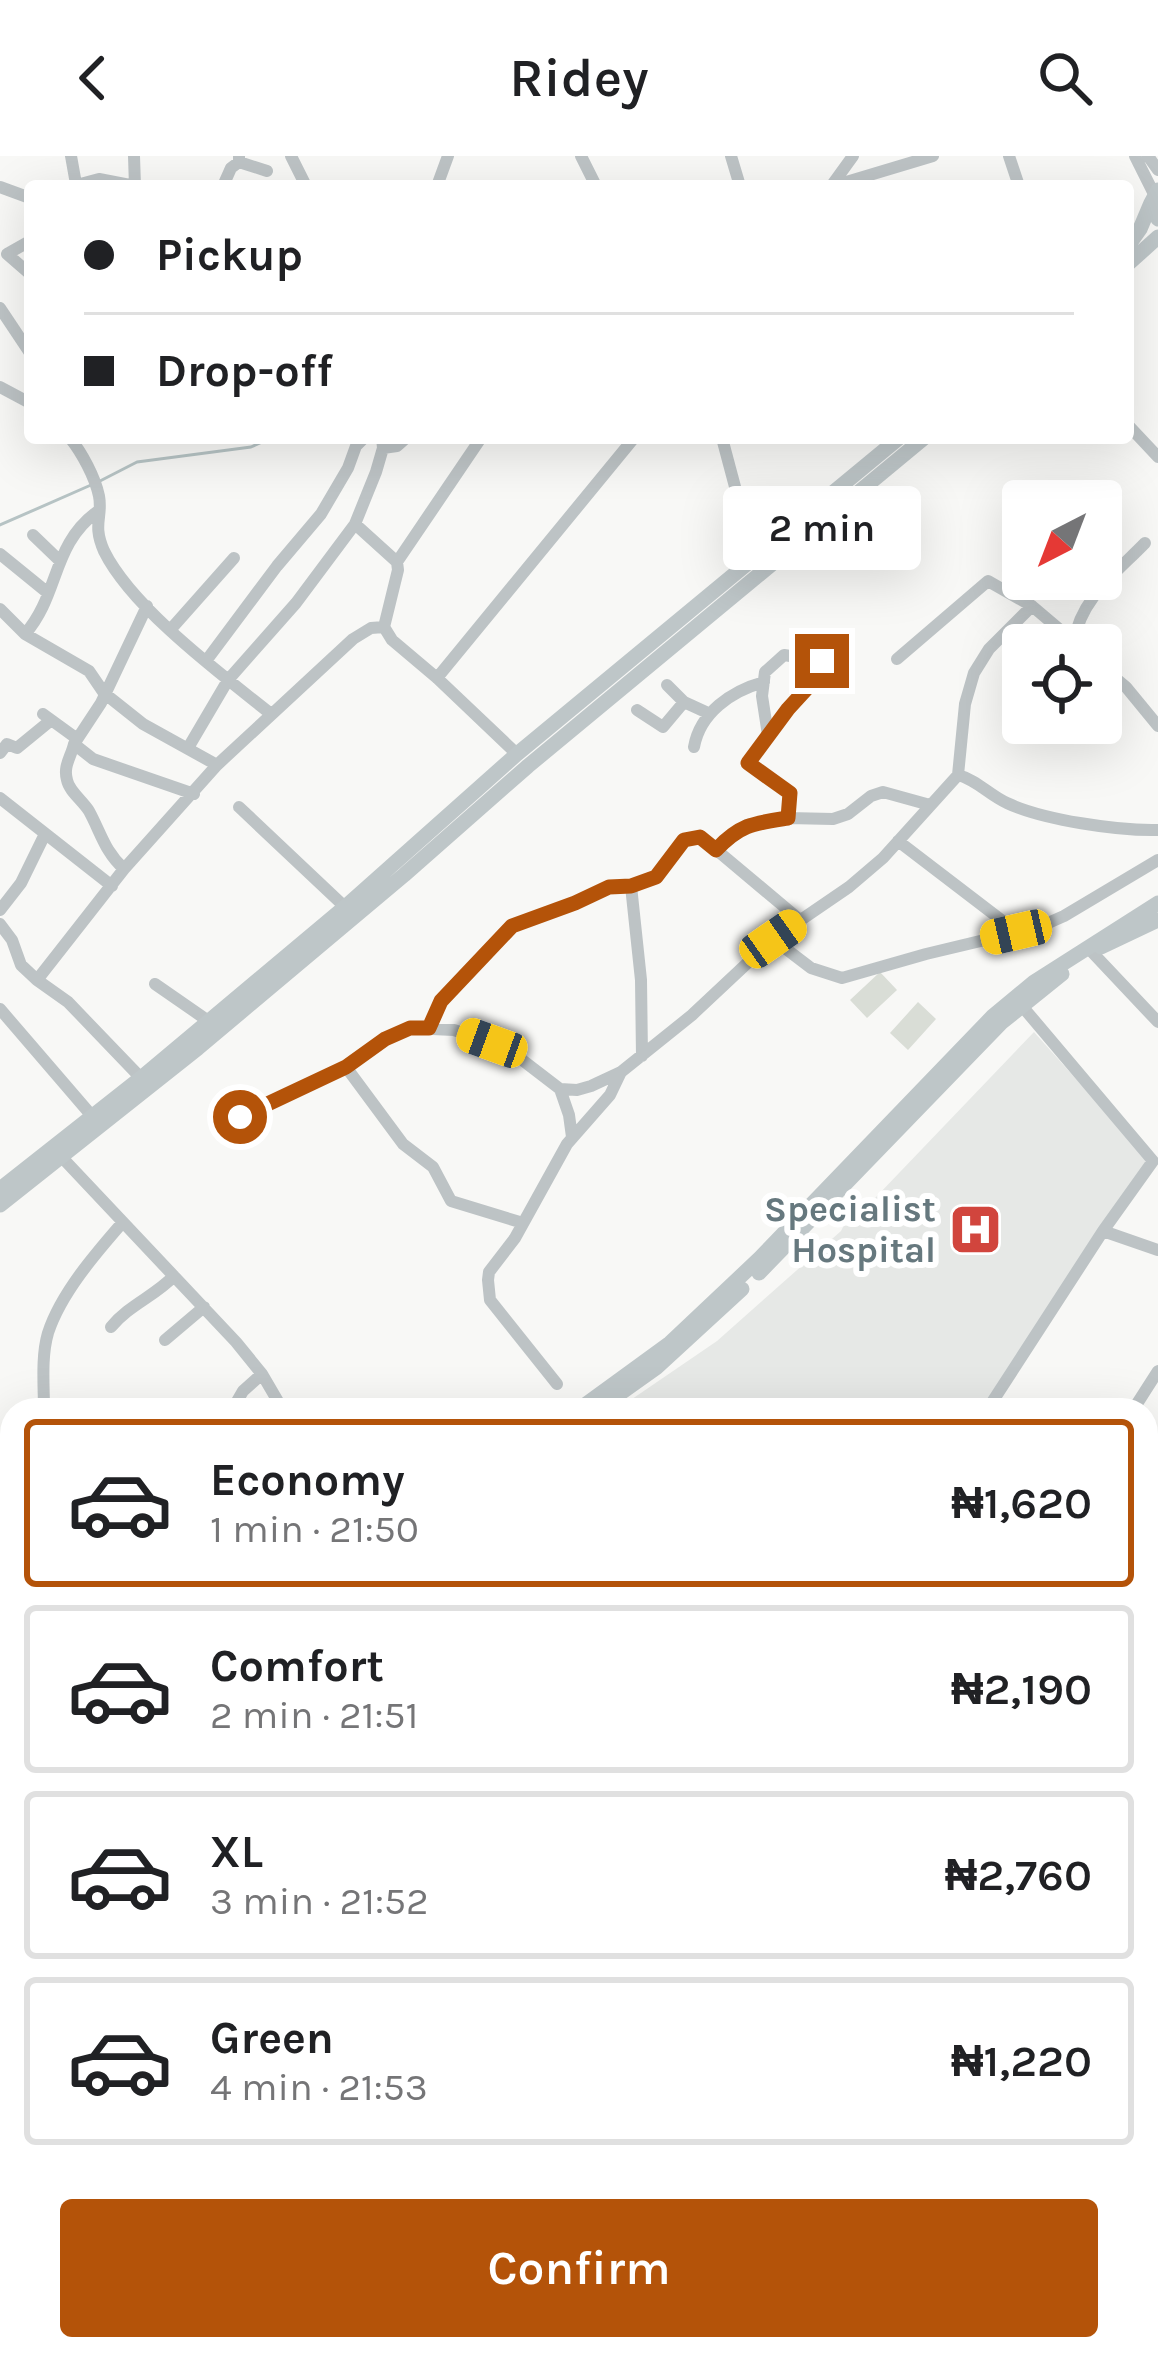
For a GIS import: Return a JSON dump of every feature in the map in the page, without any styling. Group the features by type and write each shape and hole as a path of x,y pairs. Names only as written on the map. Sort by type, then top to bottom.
{"main road":[{"path":"1154,196 1158,219"},
{"path":"1134,236 1154,196"},
{"path":"1134,258 1158,236"},
{"path":"0,1205 92,1116 345,907 517,754 892,444"},
{"path":"0,1189 57,1152 285,976 528,766 917,444"},
{"path":"594,1398 670,1343 760,1258 993,1016 1066,961 1158,903"},
{"path":"615,1398 700,1329 1001,1023 1091,951 1155,927"}],"street":[{"path":"852,180 933,156"},
{"path":"1135,156 1154,196"},
{"path":"1148,156 1158,170"},
{"path":"239,159 267,171"},
{"path":"24,244 7,254 24,269"},
{"path":"0,308 24,344"},
{"path":"1134,432 1158,458"},
{"path":"1134,442 1158,468"},
{"path":"74,444 101,500 97,530 109,560 128,587 206,661 272,714"},
{"path":"206,661 321,514 358,444"},
{"path":"188,748 228,680 355,524 382,444"},
{"path":"397,562 477,444"},
{"path":"437,678 629,444"},
{"path":"724,444 754,558"},
{"path":"25,634 39,615 66,545 98,511"},
{"path":"355,524 397,562 384,627 392,640 517,754"},
{"path":"34,536 60,560"},
{"path":"1078,624 1079,615 1097,591 1145,543"},
{"path":"0,554 48,592"},
{"path":"170,629 234,558"},
{"path":"897,659 988,581 1053,624"},
{"path":"124,869 110,855 90,813 66,783 65,764 147,606"},
{"path":"560,1089 577,1090 621,1072 692,1015 773,939 884,858 958,775 965,704 974,674 989,649 1032,606"},
{"path":"0,609 25,634 89,671 104,693 142,724 218,765"},
{"path":"37,980 124,869 218,765 353,639 371,628 384,627"},
{"path":"768,735 762,696 765,672 784,655 822,661 810,685 748,763 790,793 788,818"},
{"path":"694,747 696,732 708,713 764,682"},
{"path":"1122,683 1158,726"},
{"path":"667,685 684,702 708,713"},
{"path":"637,710 663,727 684,702"},
{"path":"0,753 7,744 16,748 31,740 46,718 93,759 194,794"},
{"path":"958,775 1029,811 1128,831 1158,830"},
{"path":"716,850 747,825 788,818 833,819 883,793 930,805"},
{"path":"0,798 112,886"},
{"path":"239,807 345,907"},
{"path":"0,910 21,883 45,835"},
{"path":"429,1028 441,1001 512,926 609,887 631,886 656,877 684,840 700,837 800,920"},
{"path":"898,841 1016,932"},
{"path":"773,939 811,968 842,978 1039,928 1158,860"},
{"path":"631,886 641,980 642,1056"},
{"path":"0,924 21,965 68,1002 141,1078"},
{"path":"1091,951 1158,1022"},
{"path":"154,985 204,1018"},
{"path":"999,1398 1103,1232 1156,1159 1022,1006"},
{"path":"0,1009 92,1116"},
{"path":"240,1117 346,1067 385,1039 410,1028 429,1028 454,1030 517,1056 560,1089 572,1137"},
{"path":"346,1067 403,1144 433,1167 451,1201 523,1223"},
{"path":"557,1384 490,1300 490,1272 572,1137 610,1095 621,1072"},
{"path":"57,1152 204,1307 262,1374 276,1398"},
{"path":"44,1398 46,1338 57,1312 89,1261 123,1222"},
{"path":"1103,1232 1158,1250"},
{"path":"111,1328 122,1314 174,1276"},
{"path":"166,1340 204,1307"},
{"path":"239,1398 262,1374"}],"shaded area":[{"path":"880,972 897,990 867,1018 850,1000"},
{"path":"918,1002 936,1019 908,1050 890,1033"},
{"name":"Specialist Hospital","path":"1034,1032 1151,1163 990,1398 634,1398 717,1341 855,1219"}],"waterway":[{"path":"100,481 137,462 258,444"},
{"path":"0,525 91,485"}],"place":[{"name":"Specialist Hospital","path":"975,1229"}],"route":[{"path":"240,1117 346,1067 385,1039 410,1028 429,1028 441,1001 512,926 609,887 631,886 656,877 684,840 700,837 716,850 747,825 788,818 790,793 748,763 818,674 822,661"}]}
